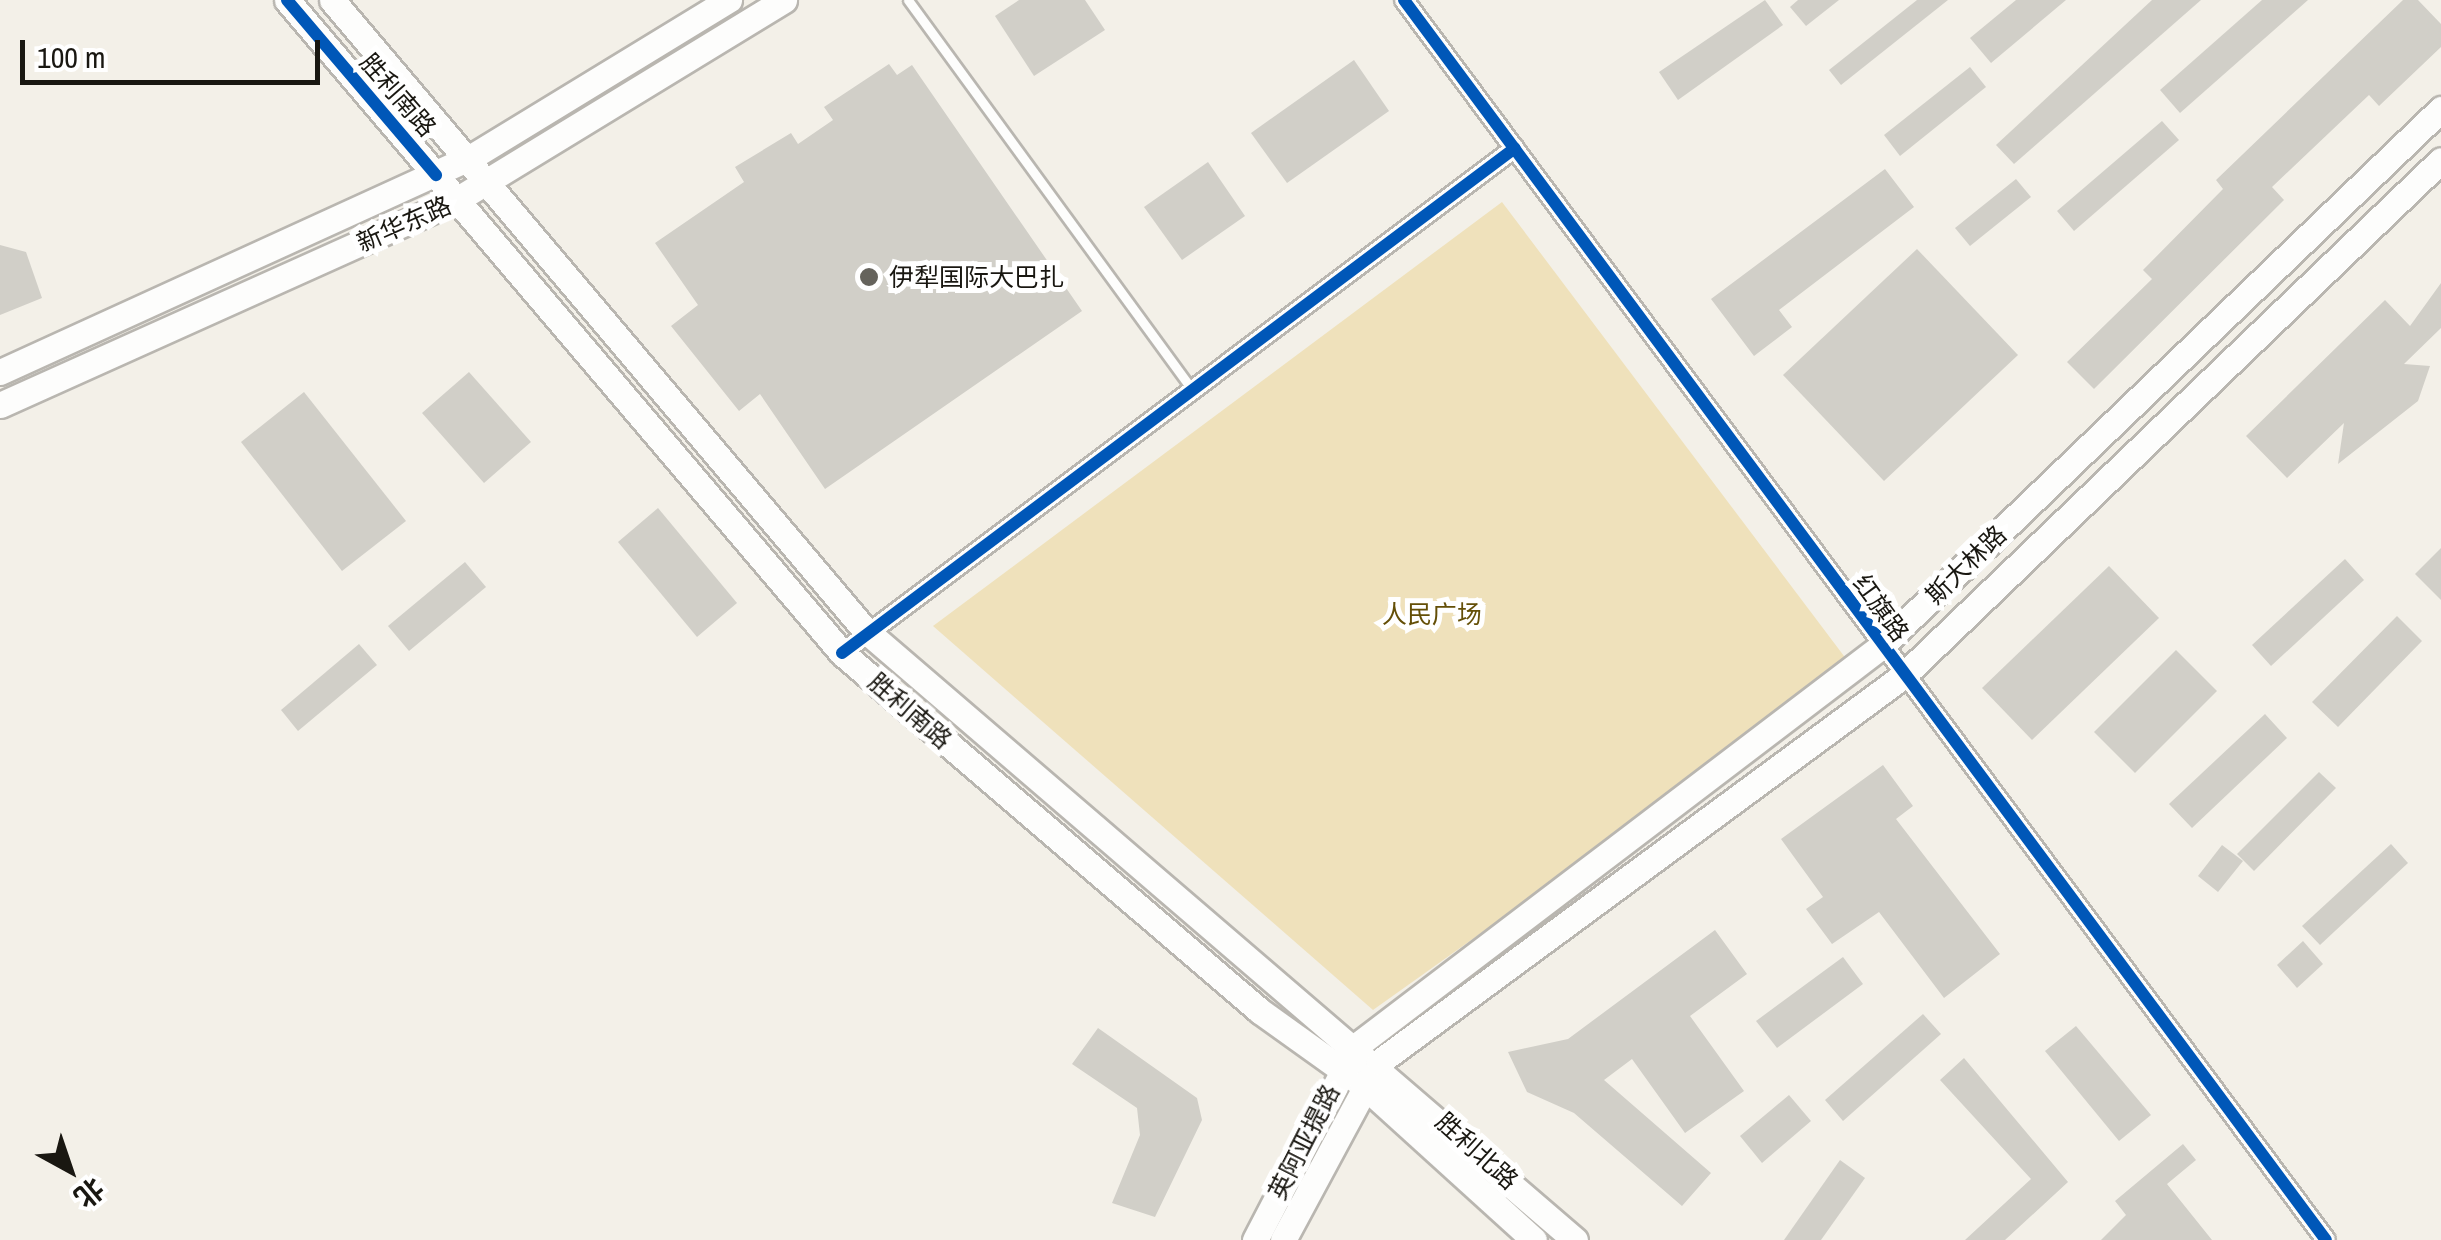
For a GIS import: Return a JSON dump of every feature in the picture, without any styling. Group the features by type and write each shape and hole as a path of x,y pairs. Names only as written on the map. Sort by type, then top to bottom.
{"main road":[{"name":"胜利南路","path":"286,0 842,653 1260,1011 1362,1084"},
{"name":"胜利南路","path":"332,0 865,630 1276,989 1378,1062"},
{"name":"新华东路","path":"0,372 468,159 728,0"},
{"name":"新华东路","path":"0,405 458,200 784,0"},
{"name":"斯大林路","path":"1356,1046 1882,646 2441,109"},
{"name":"斯大林路","path":"1378,1062 1903,676 2441,160"},
{"name":"英阿亚提路","path":"1255,1240 1341,1068 1356,1046"},
{"name":"英阿亚提路","path":"1284,1240 1362,1084 1378,1062"},
{"name":"胜利北路","path":"1378,1062 1575,1240"},
{"name":"胜利北路","path":"1362,1084 1534,1240"}],"street":[{"name":"红旗路","path":"1404,0 2326,1240"},
{"path":"842,653 865,630 1515,148"}],"lane":[{"path":"908,0 1190,387"}],"green space":[{"name":"人民广场","path":"1502,202 1853,668 1373,1010 933,626"}],"building":[{"path":"1019,0 1085,0 1105,30 1034,76 995,16"},
{"path":"1765,0 1783,25 1678,100 1659,72"},
{"path":"1798,0 1839,0 1806,26 1790,7"},
{"path":"1917,0 1948,0 1841,85 1829,70"},
{"path":"2016,0 2066,0 1991,63 1970,38"},
{"path":"2152,0 2201,0 2014,164 1996,145"},
{"path":"2262,0 2308,0 2180,113 2160,90"},
{"path":"2403,0 2418,0 2441,24 2441,47 2379,106 2369,95 2272,187 2284,200 2094,389 2067,362 2152,279 2143,270 2223,189 2216,180"},
{"path":"1354,60 1389,111 1287,183 1251,133"},
{"name":"伊犁国际大巴扎","path":"889,64 897,75 912,65 1082,311 825,489 760,394 739,411 671,326 698,305 655,243 744,182 735,167 791,133 798,144 833,120 824,107"},
{"path":"1970,67 1986,87 1900,156 1884,135"},
{"path":"2162,121 2179,140 2074,231 2057,211"},
{"path":"1208,162 1245,216 1182,260 1144,207"},
{"path":"1885,169 1914,207 1779,310 1792,327 1754,356 1711,299"},
{"path":"2016,179 2031,197 1970,246 1955,228"},
{"path":"0,245 26,252 42,298 0,315"},
{"path":"1917,249 2018,355 1884,481 1783,375"},
{"path":"2441,283 2441,328 2404,364 2430,366 2418,401 2338,464 2344,423 2287,478 2246,436 2385,300 2410,326"},
{"path":"469,372 531,442 484,483 422,413"},
{"path":"304,392 406,521 342,571 241,442"},
{"path":"658,508 737,603 697,637 618,542"},
{"path":"2441,548 2441,600 2415,574"},
{"path":"2345,559 2364,580 2271,666 2252,645"},
{"path":"465,562 486,587 409,651 388,626"},
{"path":"2109,566 2159,618 2032,740 1982,688"},
{"path":"2397,616 2422,641 2338,727 2312,702"},
{"path":"359,644 377,665 298,731 281,710"},
{"path":"2176,650 2217,691 2135,773 2094,732"},
{"path":"2265,714 2287,738 2192,828 2169,804"},
{"path":"1883,765 1913,806 1896,819 2000,954 1944,998 1879,912 1832,944 1806,909 1823,897 1781,839"},
{"path":"2319,772 2336,788 2254,871 2237,854"},
{"path":"2391,844 2408,863 2320,945 2302,926"},
{"path":"2222,845 2243,861 2218,892 2198,876"},
{"path":"1715,930 1747,974 1690,1016 1744,1091 1685,1133 1632,1059 1604,1080 1711,1173 1682,1206 1574,1113 1527,1092 1508,1052 1568,1039"},
{"path":"2303,941 2323,964 2297,988 2277,965"},
{"path":"1843,957 1863,984 1777,1048 1756,1021"},
{"path":"1923,1014 1941,1034 1843,1121 1825,1100"},
{"path":"2076,1026 2151,1115 2119,1141 2045,1051"},
{"path":"1098,1028 1197,1098 1202,1120 1155,1217 1112,1203 1140,1135 1137,1108 1072,1064"},
{"path":"1964,1058 2068,1182 2005,1240 1965,1240 2031,1179 1940,1080"},
{"path":"1789,1095 1811,1121 1762,1163 1740,1136"},
{"path":"2183,1144 2196,1160 2167,1184 2212,1240 2101,1240 2126,1215 2115,1201"},
{"path":"1840,1160 1865,1178 1821,1240 1784,1240"}],"cycle path":[{"path":"287,0 436,175"},
{"path":"1404,0 2326,1240"},
{"path":"842,653 1515,148"}],"place":[{"name":"伊犁国际大巴扎","path":"869,277"}]}
